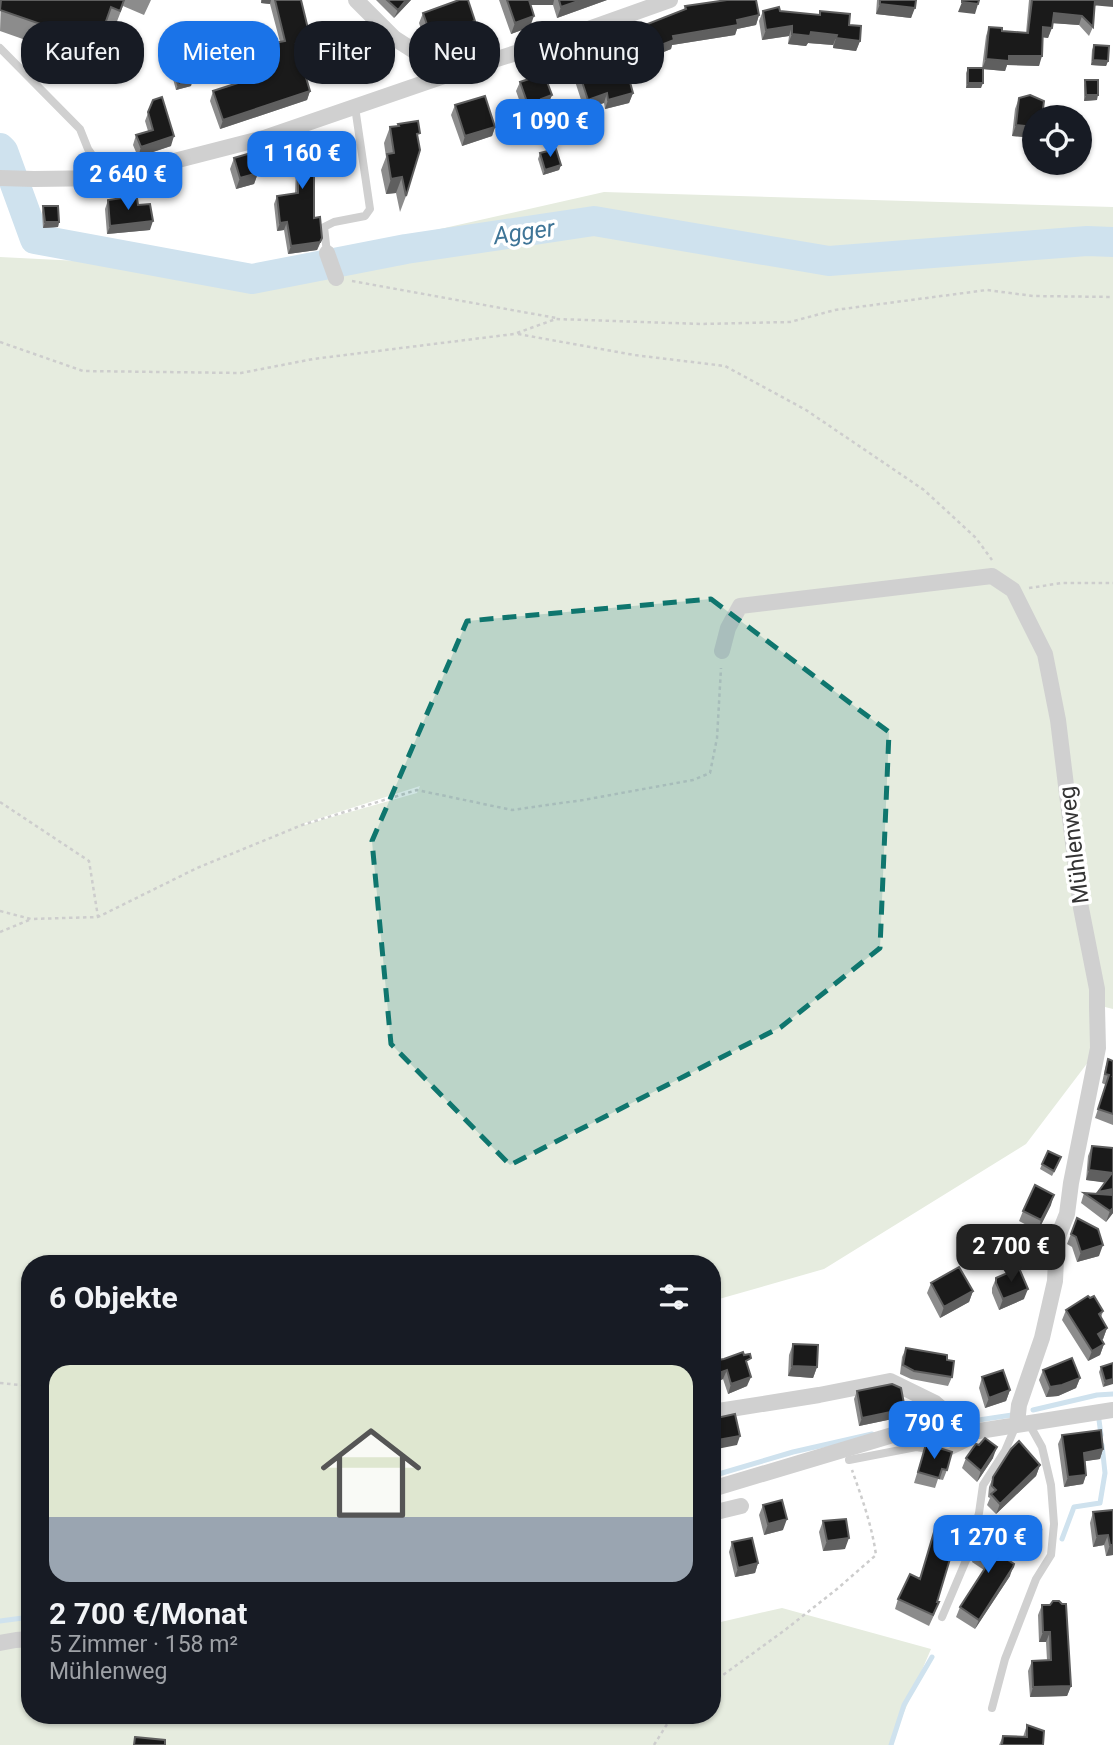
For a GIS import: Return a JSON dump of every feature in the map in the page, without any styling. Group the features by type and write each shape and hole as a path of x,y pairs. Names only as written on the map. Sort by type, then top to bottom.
{"street":[{"path":"356,0 394,38 409,48"},
{"path":"500,58 670,0"},
{"path":"0,178 107,178 264,138 421,84"},
{"path":"327,253 336,278"},
{"path":"722,652 728,628 740,606 992,576 1013,590"},
{"name":"Mühlenweg","path":"1013,590 1045,654 1058,720 1081,908 1097,989 1098,1048 1067,1214 1057,1239 1055,1281 1042,1338 1019,1405 1023,1423"},
{"path":"721,1411 890,1381 935,1402 974,1431"},
{"path":"721,1486 896,1434 914,1431 974,1431 1113,1410"},
{"path":"721,1511 741,1506"},
{"path":"0,1643 21,1640"}],"lane":[{"path":"0,48 80,129 88,149 107,178"},
{"path":"327,253 324,227 334,222 365,216 370,209 355,107"},
{"path":"942,1617 967,1558 983,1485 1023,1423 1042,1447 1051,1485 1054,1524 1051,1555 1036,1579 1004,1659 992,1708"},
{"path":"849,1461 916,1447 949,1452 970,1442 974,1431"}],"path":[{"path":"336,278 559,319"},
{"path":"0,342 83,371 241,373 313,359 514,334 555,319 701,324 790,322 835,310 988,290 1033,296 1113,297"},
{"path":"514,334 634,355 725,366 806,410 924,490 976,538 1013,590 1062,583 1113,583"},
{"path":"0,911 31,919 98,917 197,868 302,825 417,790 512,810 693,780 710,773 717,738 722,652"},
{"path":"0,802 89,861 98,917"},
{"path":"0,932 31,919"},
{"path":"0,1383 21,1385"},
{"path":"721,1676 785,1630 876,1555 873,1531 849,1461"},
{"path":"654,1745 666,1724"}],"highlighted area":[{"path":"711,599 889,732 880,948 781,1027 510,1165 391,1044 372,841 467,621"}],"shaded area":[{"path":"604,192 1113,207 1113,1009 1101,1006 1083,909 1061,721 1048,655 1011,583 991,574 737,604 737,609 992,579 1012,593 1043,655 1056,720 1079,908 1094,989 1096,1047 1095,1053 1026,1144 824,1269 721,1298 721,1255 21,1255 21,1724 721,1724 721,1622 782,1608 931,1649 890,1745 0,1745 0,257 258,270","holes":["420,786 417,793 304,825 305,823"]}],"building":[{"path":"1,0 124,0 120,11 111,7 106,21 32,21 0,10"},
{"path":"275,0 301,0 306,21 294,21 294,84 308,84 310,91 223,120 213,91 235,84 280,84 280,42 285,41"},
{"path":"387,0 406,0 398,10"},
{"path":"459,0 468,0 475,21 426,21 423,13"},
{"path":"507,0 529,0 534,16 514,21"},
{"path":"559,0 581,0 561,7"},
{"path":"727,0 756,0 759,15 737,20 738,25 673,36 674,40 664,44 664,21 655,21 686,9 685,6"},
{"path":"880,0 916,0 915,8 880,4"},
{"path":"962,0 979,0 978,4"},
{"path":"1032,0 1095,0 1093,27 1082,16 1054,13 1052,28 1043,27 1042,56 1009,56 1009,61 986,59 989,27 1028,33"},
{"path":"779,7 780,11 820,15 820,11 850,14 849,25 861,26 860,41 811,32 810,36 792,34 792,26 766,30 763,11"},
{"path":"1094,45 1109,46 1108,61 1093,60"},
{"path":"968,68 983,68 983,83 968,83"},
{"path":"1085,80 1098,80 1098,95 1086,95"},
{"path":"521,84 548,84 552,95 541,99 546,115 533,119"},
{"path":"583,84 631,84 633,93 608,100 607,93 588,100"},
{"path":"1030,95 1044,101 1044,105 1022,105 1022,126 1016,125 1019,98"},
{"path":"485,96 495,127 465,136 455,105"},
{"path":"162,97 174,136 141,147 136,135 153,130 148,112 153,100"},
{"path":"418,121 420,150 406,196 402,177 391,179 387,154 394,153 390,127"},
{"path":"323,133 330,151 314,158 314,218 320,217 322,238 320,242 291,246 287,222 280,223 277,196 298,193 298,161 275,164 274,149 292,148 292,143"},
{"path":"556,149 561,165 545,170 540,153"},
{"path":"251,153 258,173 240,178 234,158"},
{"path":"137,198 138,205 150,204 153,221 110,226 108,200"},
{"path":"43,206 58,206 59,222 45,222"},
{"path":"1108,1059 1113,1061 1113,1114 1098,1109 1109,1075 1105,1074"},
{"path":"1092,1146 1113,1148 1113,1189 1098,1192 1112,1173 1089,1170"},
{"path":"1048,1151 1061,1157 1054,1171 1042,1164"},
{"path":"1035,1185 1054,1195 1041,1220 1023,1211"},
{"path":"1084,1193 1113,1195 1113,1208 1110,1211"},
{"path":"1077,1218 1098,1229 1103,1245 1081,1252 1076,1237 1071,1234"},
{"path":"959,1267 973,1291 944,1307 931,1283"},
{"path":"1019,1268 1028,1289 1003,1299 996,1278"},
{"path":"1088,1296 1094,1296 1103,1311 1099,1314 1107,1328 1098,1334 1104,1344 1092,1351 1066,1310"},
{"path":"793,1344 818,1345 817,1367 792,1366"},
{"path":"906,1348 947,1355 947,1360 954,1361 952,1377 914,1371 903,1365"},
{"path":"743,1352 744,1355 750,1354 751,1358 746,1361 751,1377 731,1384 727,1370 721,1372 721,1360"},
{"path":"1072,1358 1080,1378 1050,1387 1043,1370"},
{"path":"1113,1363 1113,1379 1105,1381 1101,1367"},
{"path":"1003,1370 1010,1390 989,1398 982,1377"},
{"path":"892,1384 901,1388 905,1409 862,1418 857,1391"},
{"path":"735,1414 740,1436 721,1439 721,1417"},
{"path":"1101,1430 1103,1449 1084,1453 1086,1475 1068,1477 1062,1435"},
{"path":"985,1438 997,1447 981,1471 966,1458 976,1444 979,1445"},
{"path":"1019,1441 1040,1465 1000,1504 991,1494 996,1490 992,1486 993,1477"},
{"path":"926,1444 952,1452 947,1470 942,1469 939,1478 918,1472"},
{"path":"782,1500 787,1519 768,1524 763,1505"},
{"path":"1113,1510 1113,1545 1110,1545 1108,1535 1097,1536 1093,1512"},
{"path":"846,1519 849,1538 827,1541 823,1521"},
{"path":"937,1522 959,1529 933,1615 898,1599 910,1574 920,1579"},
{"path":"1028,1522 1041,1530 1031,1545 1019,1537"},
{"path":"985,1528 1005,1543 999,1554 1014,1564 979,1620 960,1607 989,1562 976,1553"},
{"path":"752,1538 758,1563 738,1568 732,1542"},
{"path":"1053,1601 1066,1604 1071,1686 1033,1687 1032,1661 1051,1660 1050,1632 1043,1632 1042,1605 1050,1605"},
{"path":"1027,1725 1044,1731 1043,1745 1002,1745 1003,1736 1027,1737"},
{"path":"135,1737 165,1740 165,1745 134,1745"}],"waterway":[{"name":"Agger","path":"0,148 35,239 252,279 406,249 594,221 829,261 1087,241 1113,242"},
{"path":"1033,1410 1097,1395 1113,1394"},
{"path":"972,1421 1012,1415"},
{"path":"1099,1420 1101,1435"},
{"path":"721,1473 793,1452 872,1434"},
{"path":"1062,1539 1074,1507 1100,1503 1105,1473 1102,1445"},
{"path":"0,1621 21,1618"},
{"path":"891,1745 904,1705 932,1657"}]}
